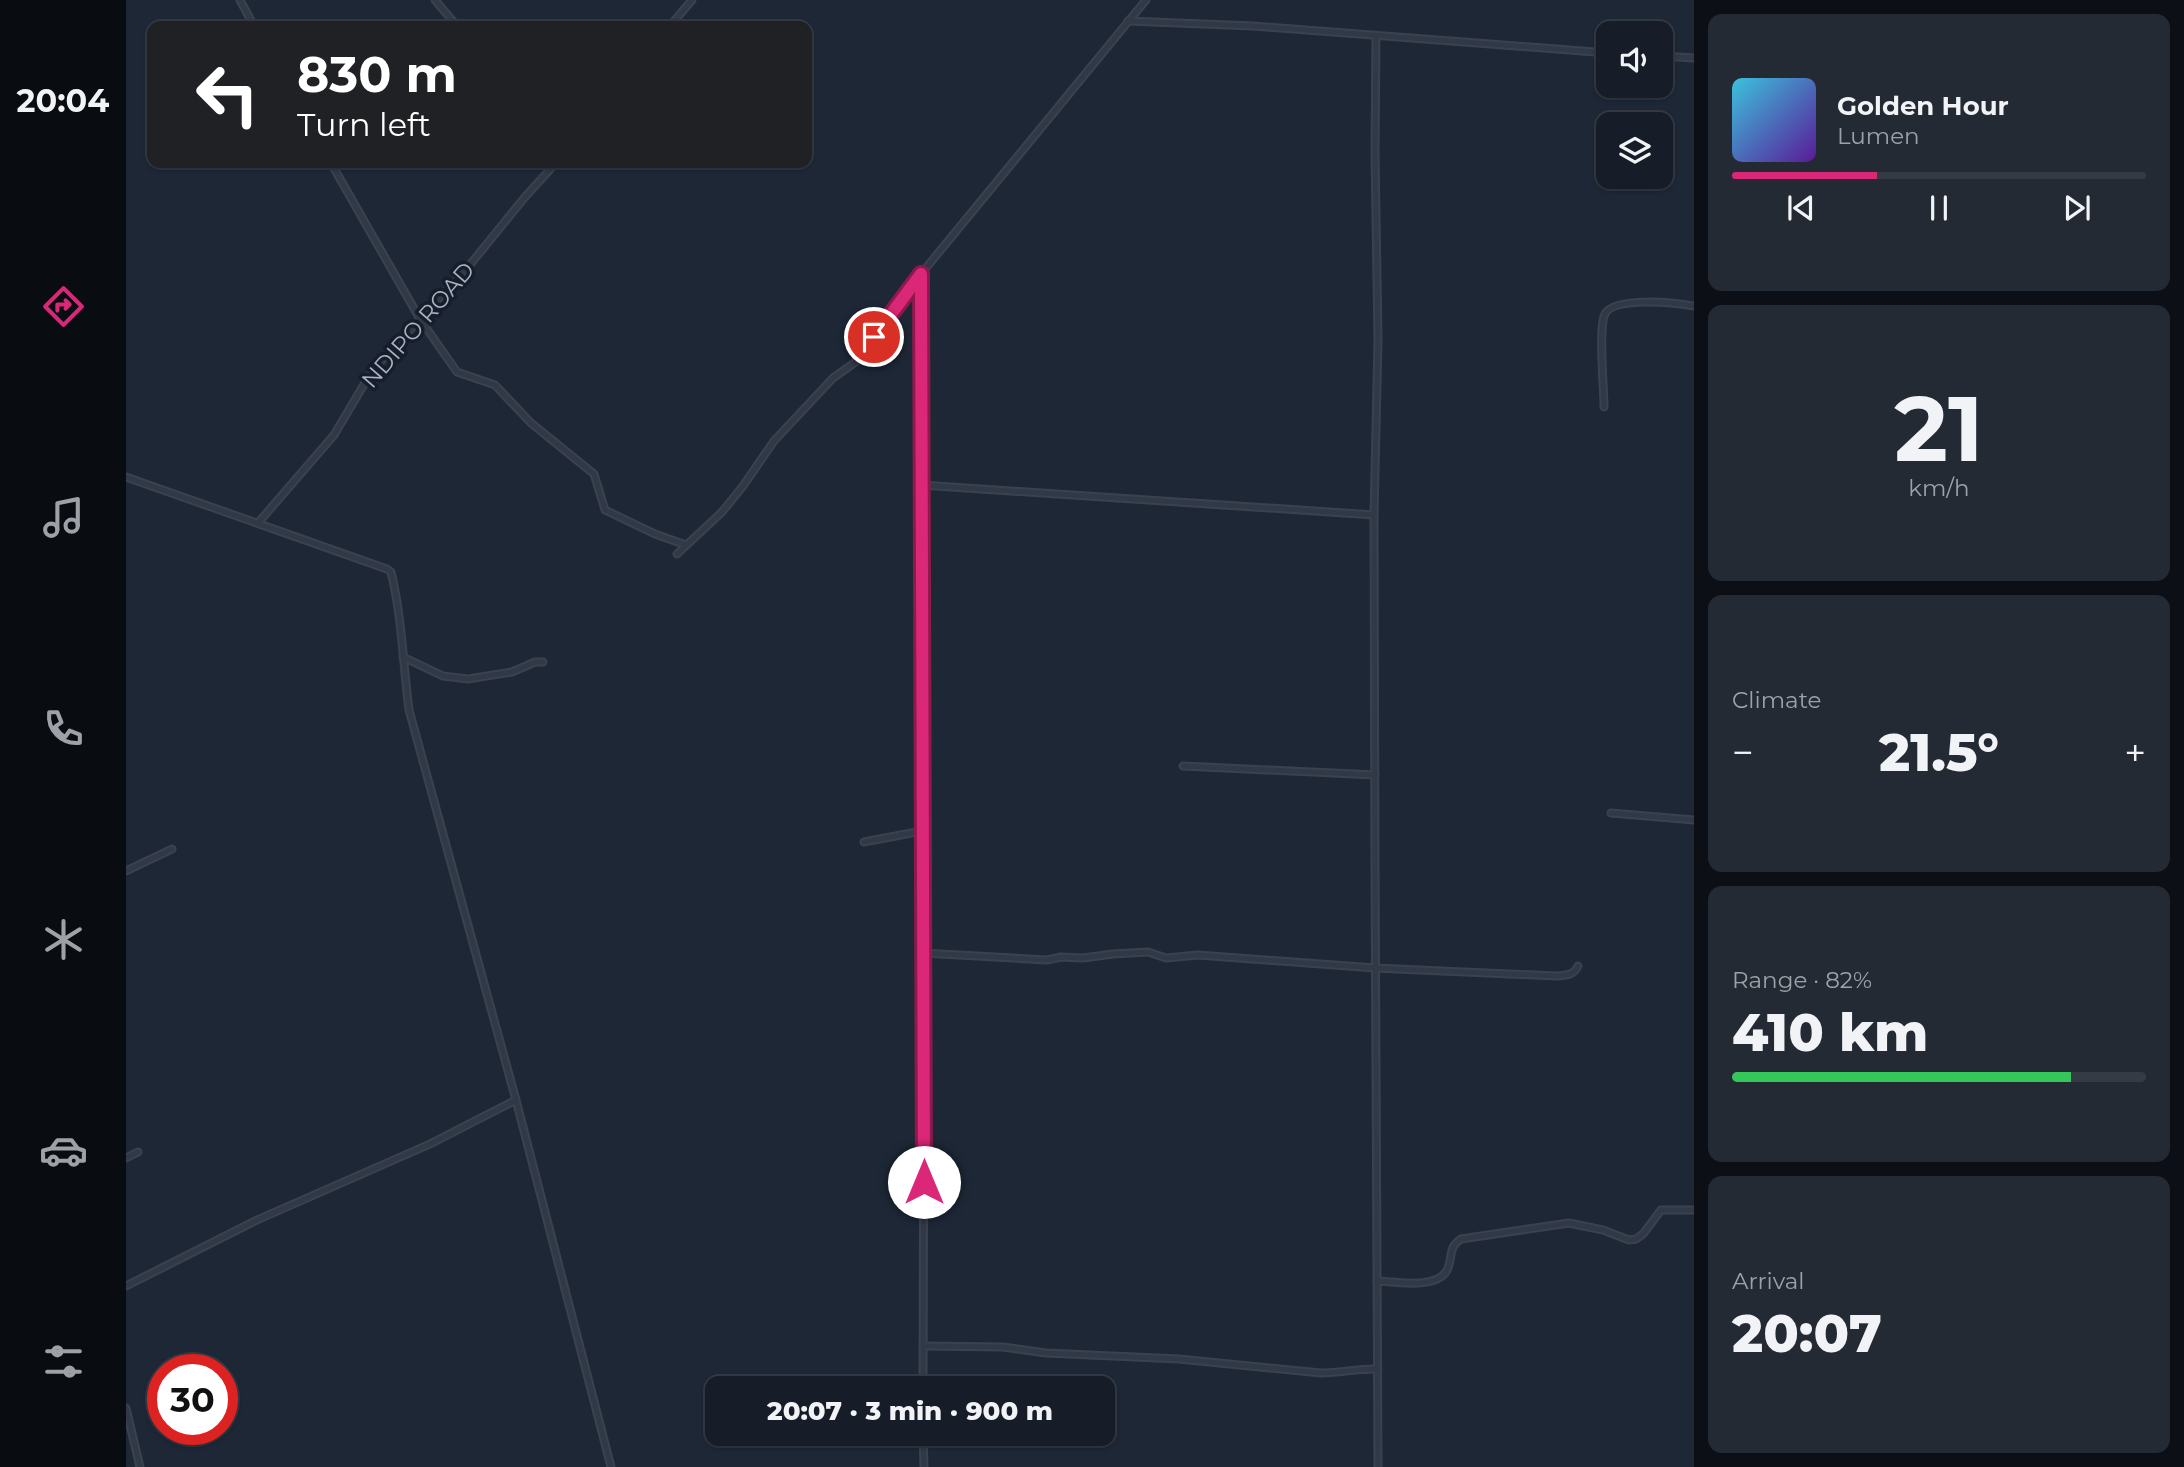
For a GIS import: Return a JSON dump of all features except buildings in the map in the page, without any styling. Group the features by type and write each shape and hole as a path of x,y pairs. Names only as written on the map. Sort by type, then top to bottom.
{"street":[{"path":"240,0 251,21"},
{"path":"435,0 453,21"},
{"path":"674,21 692,0"},
{"path":"677,554 722,512 774,441 833,378 864,356 874,337 921,274 1146,0"},
{"path":"1128,21 1253,26 1596,52"},
{"path":"1376,36 1378,341 1374,515 1378,1467"},
{"path":"1673,57 1694,58"},
{"path":"334,168 420,319 457,372 495,385 531,423 594,474 605,510 655,534 686,545"},
{"name":"NDIPO ROAD","path":"258,523 334,435 366,381 382,360 469,265 551,168"},
{"path":"921,274 923,1376"},
{"path":"1604,407 1602,330 1609,308 1624,302 1694,306"},
{"path":"126,477 389,570 402,634 409,710 516,1100 611,1467"},
{"path":"921,485 1374,515"},
{"path":"403,657 436,673 468,679 512,672 535,662 543,662"},
{"path":"1183,766 1375,775"},
{"path":"1611,813 1694,820"},
{"path":"864,842 922,831"},
{"path":"126,871 172,849"},
{"path":"923,953 1046,960 1149,953 1166,958 1198,955 1375,968 1558,976 1570,974 1578,965"},
{"path":"126,1286 257,1220 430,1144 516,1100"},
{"path":"126,1158 138,1152"},
{"path":"1377,1281 1422,1283 1437,1280 1448,1269 1452,1246 1461,1239 1569,1223 1603,1230 1629,1240 1643,1234 1661,1210 1694,1210"},
{"path":"923,1346 1003,1347 1046,1353 1179,1359 1321,1373 1378,1369"},
{"path":"126,1408 140,1467"},
{"path":"923,1446 924,1467"}],"route":[{"path":"874,337 921,274 924,1182"}]}
